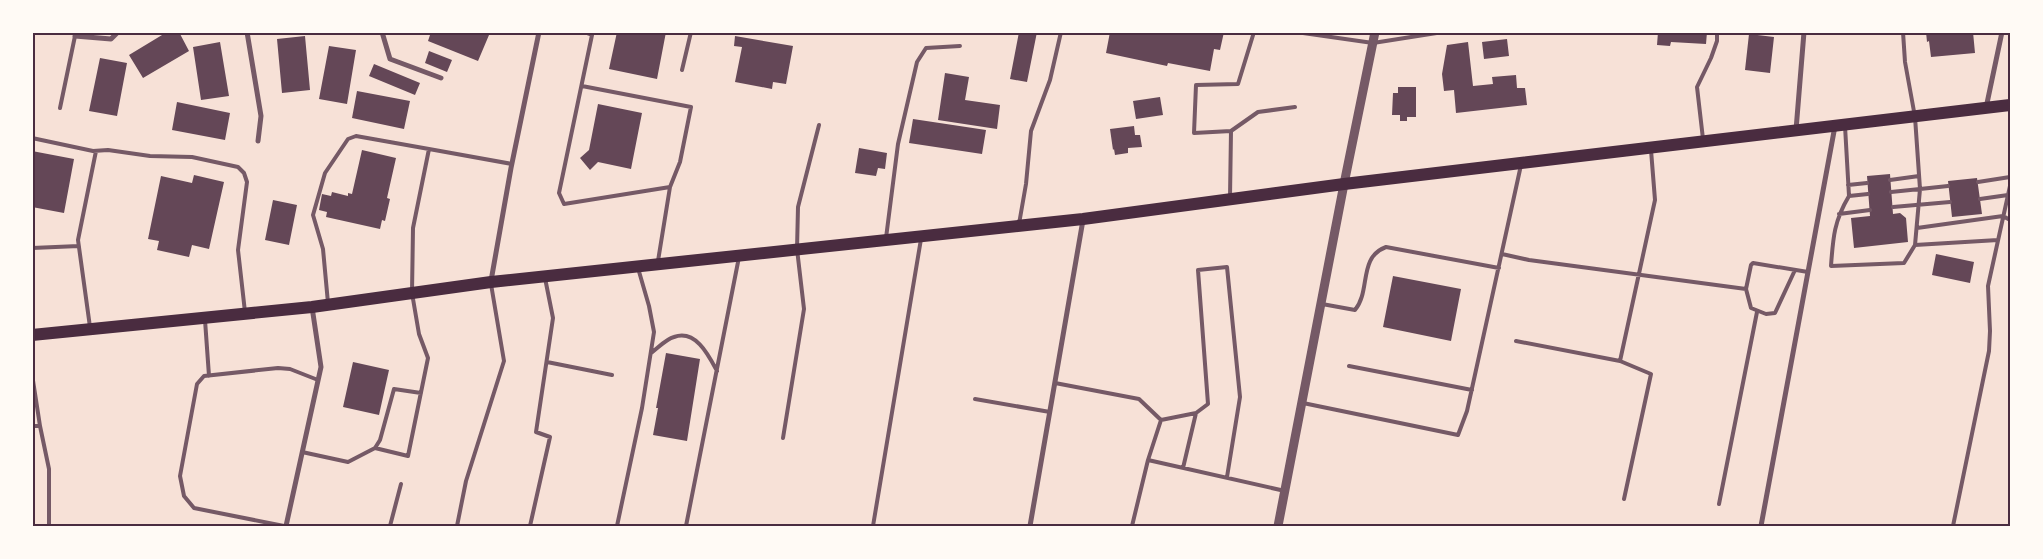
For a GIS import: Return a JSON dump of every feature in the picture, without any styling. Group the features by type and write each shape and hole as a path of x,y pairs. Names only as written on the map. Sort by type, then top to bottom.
{"main road":[{"path":"32,335 312,306 544,276 1083,219 1344,184 2010,105"}],"street":[{"path":"75,36 111,39 118,32"},
{"path":"247,32 261,116 258,141"},
{"path":"363,32 376,32"},
{"path":"382,32 390,59 441,78"},
{"path":"491,282 512,164 539,32"},
{"path":"1278,526 1344,184 1376,32"},
{"path":"1796,130 1804,32"},
{"path":"1986,108 2002,32"},
{"path":"1761,526 1808,272 1840,125"},
{"path":"1030,526 1083,219"},
{"path":"285,526 320,367 312,306"}],"lane":[{"path":"584,32 592,35 559,193 564,204 670,187"},
{"path":"682,70 691,32"},
{"path":"1018,226 1026,184 1031,131 1050,80 1061,32"},
{"path":"1254,32 1238,84 1196,85 1194,133 1230,131 1258,112 1295,107"},
{"path":"1296,32 1373,43 1443,32"},
{"path":"1704,142 1698,87 1714,49 1718,32"},
{"path":"1840,125 1849,196 1834,228 1831,266 1904,263 1915,245 1920,189 1915,116 1905,62 1903,32"},
{"path":"60,108 75,36"},
{"path":"885,240 898,144 917,62 926,48 960,46"},
{"path":"582,86 691,107 680,162 670,187 657,264"},
{"path":"784,438 804,309 796,250 798,208 819,125"},
{"path":"1230,131 1230,199"},
{"path":"328,304 323,249 313,216 325,173 348,139 356,136 512,164"},
{"path":"32,138 96,151 108,150 150,156 192,157 238,167 247,182 238,250 245,313"},
{"path":"1620,361 1655,200 1651,148"},
{"path":"375,448 408,456 428,358 419,334 412,293 413,228 429,149"},
{"path":"90,329 78,240 96,151"},
{"path":"1302,403 1458,434 1467,411 1472,390 1522,163"},
{"path":"1890,180 1919,176"},
{"path":"1978,182 2010,178"},
{"path":"1848,185 1867,183"},
{"path":"1891,192 1948,186"},
{"path":"1953,526 1989,351 1988,286 2010,186"},
{"path":"1849,196 1868,194"},
{"path":"1980,199 2008,195"},
{"path":"1893,207 1950,202"},
{"path":"1839,214 1870,210"},
{"path":"1917,228 2003,216 2010,220"},
{"path":"873,526 921,236"},
{"path":"1915,245 1998,240"},
{"path":"32,248 79,246"},
{"path":"1321,304 1354,310 1360,304 1369,262 1376,251 1386,247 1499,268"},
{"path":"1502,254 1529,260 1746,289"},
{"path":"686,526 740,255"},
{"path":"1795,270 1775,313 1766,314 1751,308 1746,289 1753,263 1808,272"},
{"path":"617,526 642,408 654,332 649,306 637,266"},
{"path":"1160,420 1196,414 1208,404 1198,270 1227,267 1240,397 1227,477"},
{"path":"530,526 550,437 536,432 553,318 544,276"},
{"path":"456,526 466,481 504,361 500,324 491,282"},
{"path":"1719,504 1757,312"},
{"path":"205,318 209,376"},
{"path":"651,353 674,337 687,337 703,346 717,370"},
{"path":"1516,341 1620,361 1651,374 1624,499"},
{"path":"547,362 612,375"},
{"path":"1349,366 1472,390"},
{"path":"285,526 194,508 184,496 180,476 196,384 204,376 278,368 290,369 318,380"},
{"path":"32,374 49,469 48,526"},
{"path":"1055,383 1139,399 1160,420"},
{"path":"302,452 348,462 375,448 380,440 394,389 421,393"},
{"path":"975,399 1050,412"},
{"path":"1183,468 1196,414"},
{"path":"1132,526 1160,420"},
{"path":"32,426 40,426"},
{"path":"1148,460 1285,491"},
{"path":"390,526 401,484"}],"building":[{"path":"167,32 179,32 189,51 143,78 129,55"},
{"path":"431,32 484,32 489,35 478,61 428,41"},
{"path":"617,32 666,32 657,79 609,69"},
{"path":"1019,32 1037,32 1027,82 1010,79"},
{"path":"1110,32 1224,32 1220,50 1214,49 1210,71 1168,63 1167,66 1106,53"},
{"path":"1658,32 1707,32 1706,44 1671,42 1670,46 1657,45"},
{"path":"1926,32 1973,32 1975,53 1931,57"},
{"path":"1749,34 1774,37 1770,73 1745,70"},
{"path":"305,36 310,90 282,93 277,39"},
{"path":"735,36 793,46 786,84 773,82 772,89 735,82 742,47 734,46"},
{"path":"1507,39 1509,56 1484,59 1482,42"},
{"path":"220,42 229,96 201,100 193,47"},
{"path":"1468,42 1473,86 1493,84 1492,77 1516,75 1517,88 1525,88 1527,105 1456,113 1454,90 1444,91 1442,74 1447,45"},
{"path":"329,46 356,50 347,104 319,99"},
{"path":"429,51 452,60 447,72 425,63"},
{"path":"100,58 127,63 117,116 89,111"},
{"path":"374,64 420,83 415,95 369,76"},
{"path":"945,73 969,77 965,100 1000,105 997,129 938,120"},
{"path":"1398,87 1416,87 1416,117 1407,117 1407,121 1400,121 1400,115 1392,115 1393,93 1398,93"},
{"path":"357,91 410,101 404,129 352,118"},
{"path":"1160,97 1163,115 1136,119 1133,101"},
{"path":"177,102 230,113 225,140 172,130"},
{"path":"598,104 642,113 631,169 598,162 590,170 580,158 589,150"},
{"path":"913,119 986,130 982,154 909,143"},
{"path":"1134,126 1135,135 1140,135 1142,147 1128,148 1128,153 1115,155 1110,129"},
{"path":"859,148 887,153 885,169 878,168 876,176 855,173"},
{"path":"362,150 396,158 387,198 390,199 385,221 382,220 380,229 326,217 327,212 319,210 322,194 331,196 332,192 348,196 348,193 352,194"},
{"path":"32,151 74,159 64,213 32,207"},
{"path":"1890,174 1893,214 1900,213 1906,218 1908,242 1854,248 1851,218 1870,216 1867,176"},
{"path":"194,175 224,182 209,249 192,245 189,257 157,250 159,241 148,239 161,176 192,183"},
{"path":"1977,178 1982,214 1952,217 1948,181"},
{"path":"273,200 297,205 289,245 265,240"},
{"path":"1936,254 1974,262 1970,283 1932,275"},
{"path":"1393,276 1461,289 1451,341 1383,327"},
{"path":"666,353 700,359 687,441 653,435"},
{"path":"353,362 389,370 379,415 343,407"}]}
